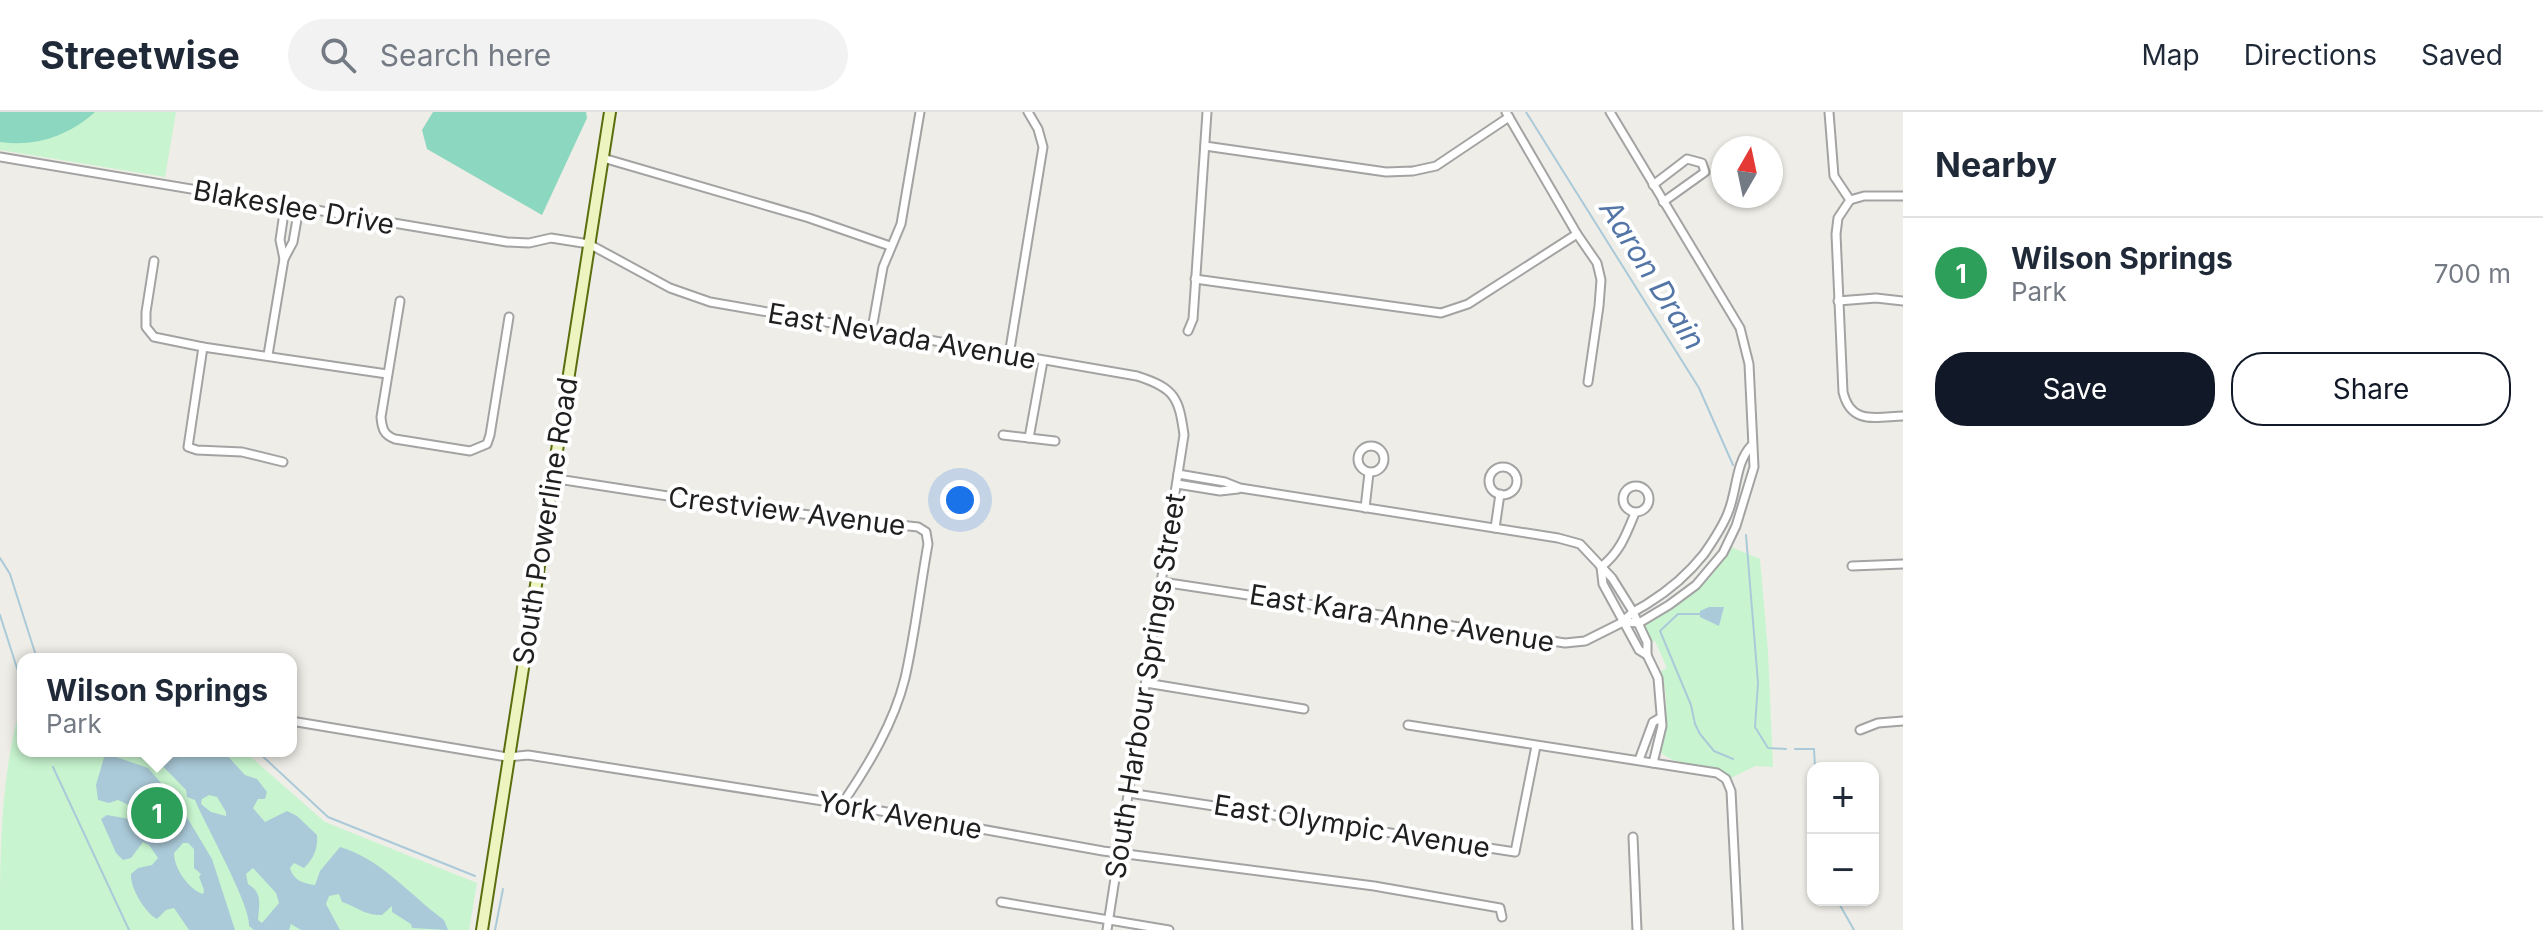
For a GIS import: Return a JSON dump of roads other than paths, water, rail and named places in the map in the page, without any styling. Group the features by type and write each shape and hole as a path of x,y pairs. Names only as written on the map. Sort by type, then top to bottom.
{"street":[{"name":"South Powerline Road","path":"482,930 610,112"},
{"path":"872,329 876,299 890,246 901,224 920,112"},
{"path":"1009,355 1043,147 1038,129 1028,112"},
{"path":"1188,331 1193,319 1207,112"},
{"path":"1610,112 1740,328 1749,364 1754,467 1736,526 1723,553 1696,585 1639,623 1623,622"},
{"path":"1829,112 1834,176 1850,200"},
{"path":"1205,146 1386,172 1413,171 1436,166 1508,114 1597,263 1601,280 1588,382"},
{"name":"Blakeslee Drive","path":"0,157 507,242 529,243 551,238 589,244"},
{"path":"603,158 809,218 890,246"},
{"path":"1653,185 1687,159 1702,163 1705,172 1663,202"},
{"path":"1903,196 1864,196 1850,200 1838,218 1836,234 1843,392 1847,406 1855,414 1867,418 1903,416"},
{"path":"284,259 280,240 285,206"},
{"path":"268,355 284,259 293,242 299,208"},
{"path":"1195,279 1441,313 1468,304 1577,234"},
{"name":"East Nevada Avenue","path":"589,244 670,288 710,302 1137,376 1159,383 1180,406 1183,443"},
{"path":"154,261 146,327 154,337 387,374"},
{"path":"1838,301 1876,298 1903,301"},
{"path":"400,301 387,374 382,429 387,436 395,439 470,451 487,444 509,317"},
{"path":"203,347 188,447 242,452 283,462"},
{"path":"1029,438 1043,361"},
{"path":"1003,435 1055,441"},
{"name":"South Harbour Springs Street","path":"1107,930 1183,443"},
{"path":"1623,622 1632,610 1645,605 1684,576 1704,554 1729,511 1742,456 1751,446"},
{"path":"1507,467 1517,477 1516,487 1509,493 1500,494 1490,484 1491,475 1497,468 1507,467"},
{"path":"1365,508 1369,473"},
{"path":"1178,474 1225,482 1240,488 1580,544 1612,578 1647,642 1647,655 1658,678 1662,726 1653,763"},
{"name":"Crestview Avenue","path":"551,478 739,507 918,527 926,532 928,544 901,690 868,766 842,804"},
{"path":"1177,484 1220,491 1240,488"},
{"path":"1495,528 1500,494"},
{"path":"1601,567 1623,544 1635,513"},
{"path":"1852,566 1903,564"},
{"path":"1601,567 1603,584 1639,650 1647,655"},
{"name":"East Kara Anne Avenue","path":"1162,582 1565,643 1585,641 1623,622"},
{"path":"1146,683 1304,709"},
{"path":"1639,760 1653,722 1660,718"},
{"path":"1860,730 1878,723 1903,721"},
{"name":"York Avenue","path":"297,722 507,757 528,755 842,804 1120,853 1374,886 1500,908 1502,917"},
{"path":"1408,725 1717,773 1726,779 1731,791 1738,930"},
{"name":"East Olympic Avenue","path":"1129,793 1515,852 1536,746"},
{"path":"1633,837 1637,930"},
{"path":"1001,902 1169,930"}],"water":[{"path":"1709,607 1724,607 1719,626 1700,617 1700,611"},
{"path":"104,757 116,757 148,768 179,804 212,859 235,930 189,930 174,908 166,910 157,919 152,916 136,893 131,874 138,868 152,865 158,858 143,842 131,858 123,860 116,853 101,819 107,815 135,820 139,814 137,809 118,800 109,803 98,800 96,785","holes":["183,843 194,849 194,868 201,874 203,894 187,883 176,865 174,853"]},
{"path":"154,757 228,757 245,775 257,779 267,792 265,799 258,799 253,808 265,822 287,811 317,835 313,857 304,868 294,863 290,868 296,878 315,885 320,871 340,847 382,869 444,920 448,930 412,928 411,924 392,912 392,906 382,915 371,914 342,902 339,894 329,896 326,904 340,930 301,930 291,924 289,930 254,930 249,926 243,901 195,800 187,797 186,790","holes":["209,795 217,797 226,812 226,816 211,812 201,804 202,799","253,868 276,893 279,903 262,923 258,920 258,895 248,884 246,874"]}],"waterway":[{"name":"Aaron Drain","path":"1526,112 1699,388 1733,465"},
{"name":"Aaron Drain","path":"1746,535 1758,683 1755,727 1768,748 1786,749"},
{"path":"0,558 10,574 35,653"},
{"path":"1700,614 1678,614 1660,631 1700,734 1714,751 1733,759"},
{"path":"0,615 17,668"},
{"name":"Aaron Drain","path":"1795,749 1814,749 1815,762"},
{"path":"263,757 328,817 475,876"},
{"path":"53,767 129,930"},
{"path":"495,930 503,889"},
{"name":"Aaron Drain","path":"1840,906 1854,930"}],"place":[{"name":"Wilson Springs","path":"157,813"}]}
